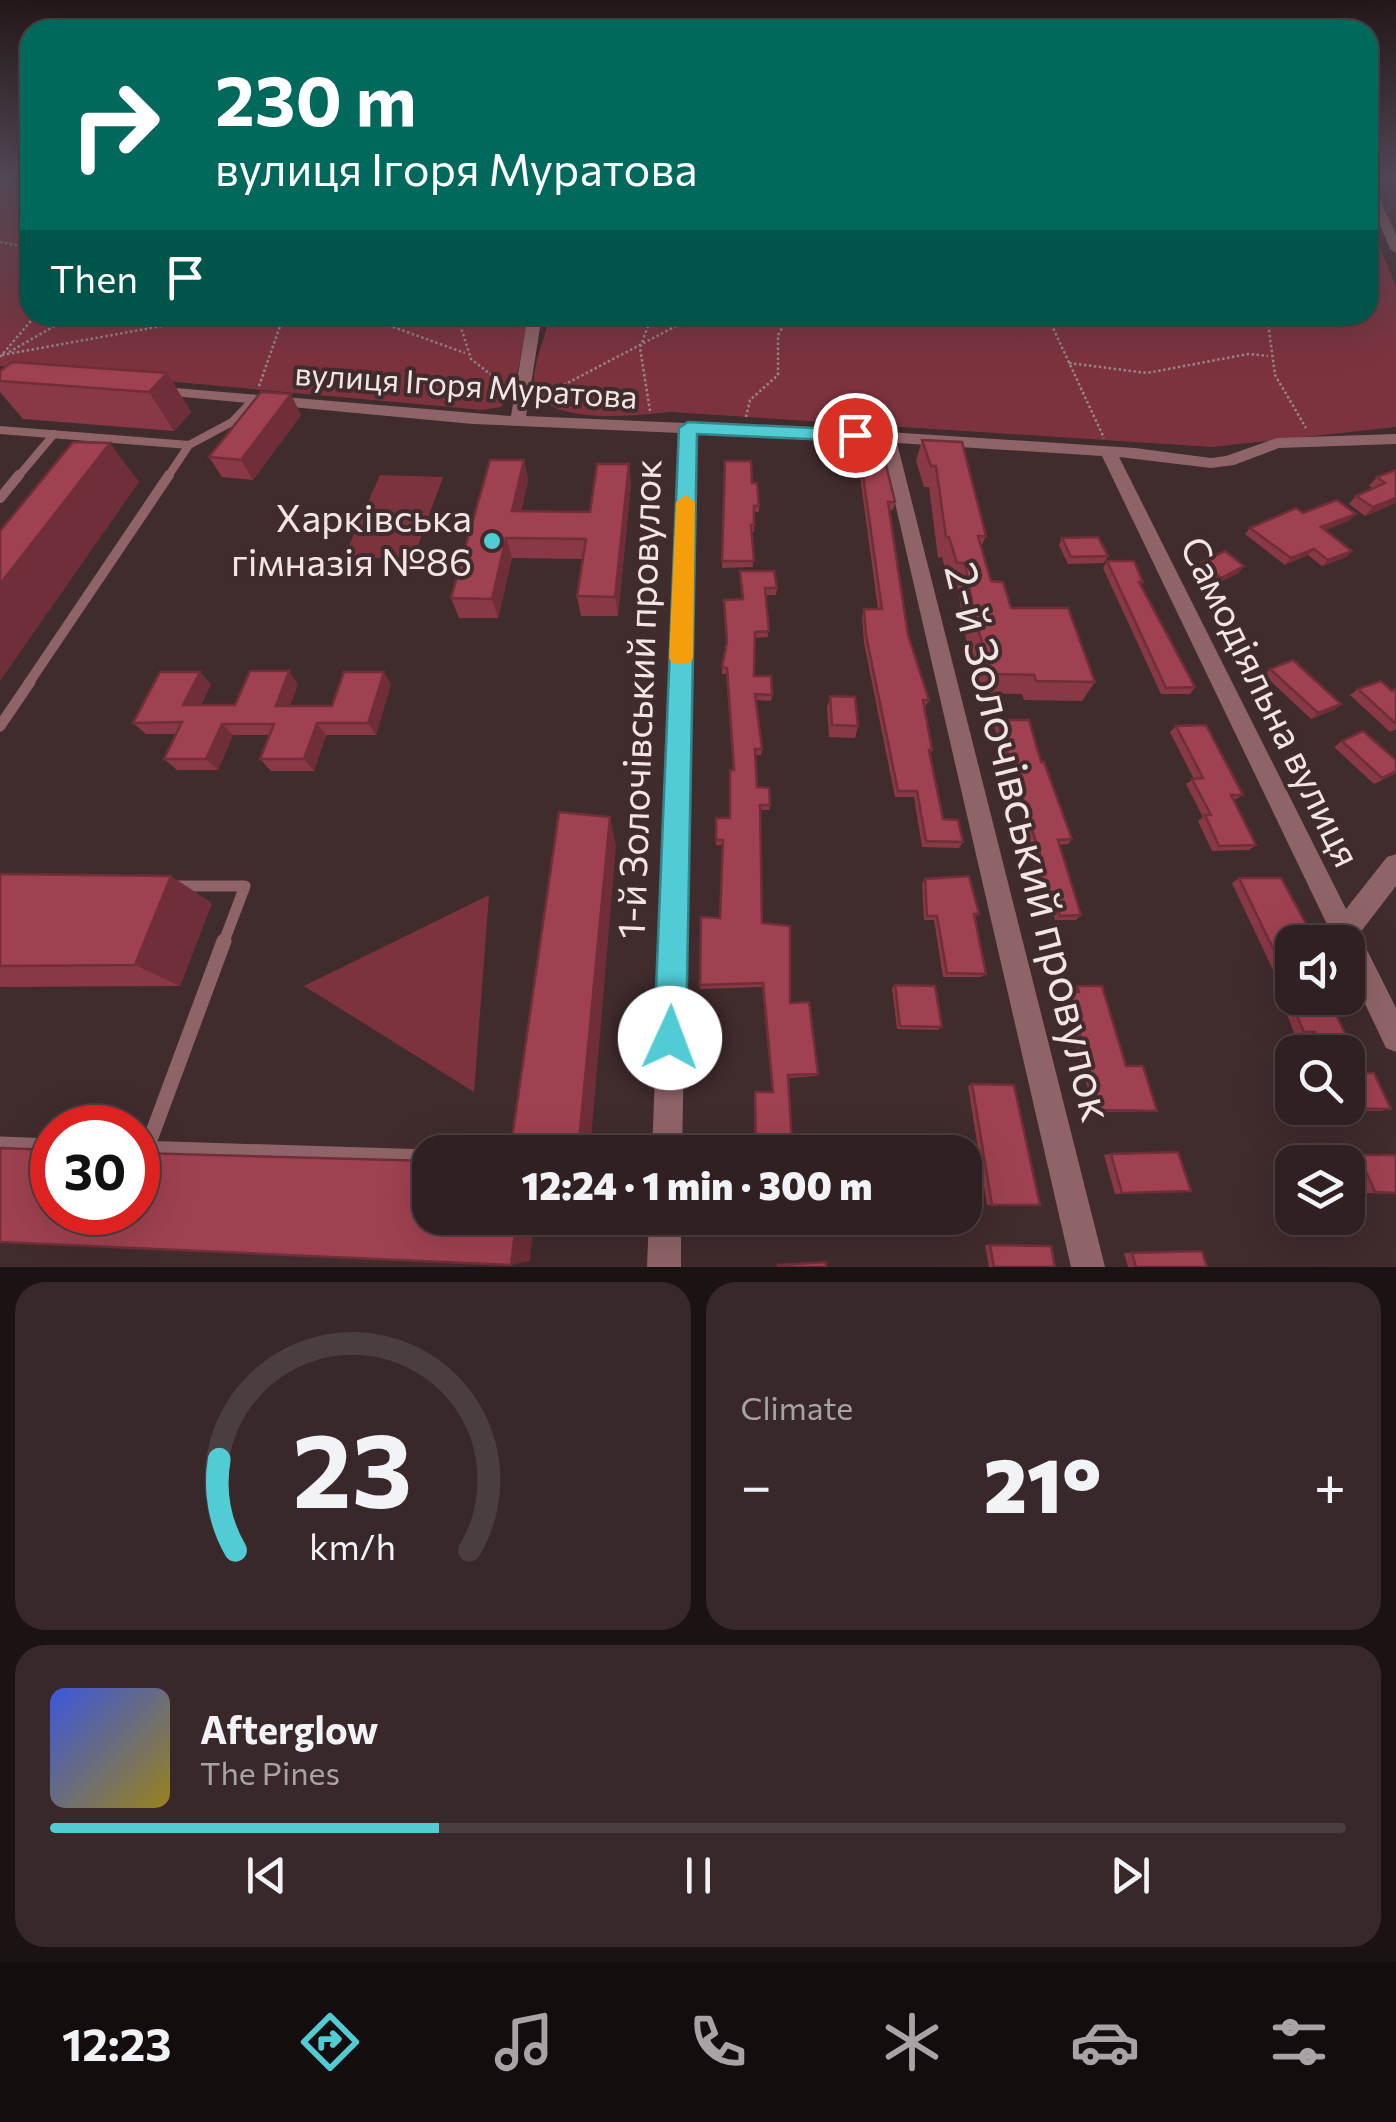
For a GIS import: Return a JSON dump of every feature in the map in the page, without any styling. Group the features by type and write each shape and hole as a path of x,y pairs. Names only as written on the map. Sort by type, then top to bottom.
{"street":[{"path":"520,408 533,325"},
{"name":"вулиця Ігоря Муратова","path":"137,388 254,399 520,408 688,428 888,437 1211,462 1228,461 1277,443 1396,439"},
{"name":"1-й Золочівський провулок","path":"667,1135 688,428"},
{"name":"2-й Золочівський провулок","path":"888,437 1088,1267"},
{"name":"Самодіяльна вулиця","path":"1108,452 1341,925"},
{"path":"1350,925 1396,866"},
{"name":"Самодіяльна вулиця","path":"1365,975 1396,1038"},
{"path":"664,1267 665,1235"}],"lane":[{"path":"0,726 189,445 232,422 254,399"},
{"path":"0,430 189,445"},
{"path":"0,498 54,434"},
{"path":"151,886 245,886 159,1105"},
{"path":"0,1144 30,1145"},
{"path":"160,1149 412,1156"}],"path":[{"path":"1,356 27,325"},
{"path":"1,356 56,325"},
{"path":"1,356 170,325"},
{"path":"254,399 280,325"},
{"path":"388,325 466,353"},
{"path":"645,325 640,353 651,414"},
{"path":"460,326 466,353 520,408 677,325"},
{"path":"746,417 750,400 774,383 779,364 776,341 785,325"},
{"path":"1052,325 1108,452"},
{"path":"1267,325 1268,356 1286,400 1320,441"},
{"path":"1069,363 1147,373 1248,354 1268,356"}],"shaded area":[{"path":"0,239 20,239 20,325 527,325 514,390 501,407 483,410 0,366"},
{"path":"1378,242 1396,287 1396,427 1212,447 670,412 588,415 549,404 537,393 535,369 547,325 1378,325"},
{"path":"380,475 443,477 413,559 344,557"},
{"path":"489,895 474,1092 304,986"}],"building":[{"path":"12,362 167,373 149,392 0,381 0,371"},
{"path":"261,392 291,394 241,460 209,457"},
{"path":"922,440 962,442 986,536 978,536 991,581 1003,582 1011,608 1068,608 1095,682 1036,681 1034,675 992,674 975,619 965,563 957,563 946,537 936,466 931,466"},
{"path":"73,442 110,443 0,584 0,531"},
{"path":"490,460 524,460 512,511 590,512 597,464 629,464 615,597 577,596 586,539 506,538 492,599 451,598"},
{"path":"725,461 751,461 759,506 754,506 751,525 754,561 722,561"},
{"path":"861,461 885,461 895,502 888,502 908,635 929,700 923,700 943,819 958,820 963,842 926,841 917,791 898,791 866,635 864,609 882,609"},
{"path":"1396,470 1396,498 1373,507 1356,496 1385,483 1377,477"},
{"path":"1337,500 1356,514 1321,527 1352,551 1328,560 1314,549 1291,558 1250,528 1296,508 1303,513"},
{"path":"1098,537 1108,556 1071,557 1062,538"},
{"path":"1225,551 1244,566 1221,578 1202,562"},
{"path":"1107,561 1134,561 1143,582 1139,582 1195,687 1166,688"},
{"path":"740,571 774,571 777,588 765,588 769,631 755,632 754,676 771,676 772,695 755,694 762,749 755,749 757,787 769,788 770,805 760,805 762,923 790,926 790,1003 809,1002 818,1074 788,1075 792,1135 756,1135 755,1092 773,1092 763,983 700,985 701,917 720,918 723,840 716,840 716,818 730,818 730,770 734,770 727,668 722,667 727,642 724,600 743,599"},
{"path":"1293,660 1341,704 1318,713 1270,669"},
{"path":"250,671 289,671 276,706 332,706 344,672 384,672 368,723 317,723 304,759 260,759 274,724 222,724 206,759 164,759 182,722 133,723 160,672 200,672 183,705 235,705"},
{"path":"1381,681 1392,691 1396,689 1396,724 1358,689"},
{"path":"830,696 855,697 858,726 832,725"},
{"path":"997,720 1029,720 1072,839 1058,840 1081,915 1060,916 1053,892 1043,892 1035,864 1043,864"},
{"path":"1206,725 1243,795 1231,795 1256,845 1219,846 1205,815 1211,815 1192,779 1203,778 1176,726"},
{"path":"1363,731 1396,760 1396,771 1382,778 1342,741"},
{"path":"559,812 610,817 580,1135 512,1135"},
{"path":"0,874 171,876 135,965 0,966"},
{"path":"969,876 979,914 974,914 986,974 947,973 937,916 927,916 925,879"},
{"path":"1239,878 1281,878 1307,925 1275,925 1275,953"},
{"path":"895,985 935,986 942,1027 900,1026"},
{"path":"1077,986 1102,986 1126,1066 1143,1066 1157,1111 1100,1110 1069,993 1079,992"},
{"path":"1297,1015 1336,1015 1346,1035 1316,1035 1304,1032"},
{"path":"1365,1073 1374,1073 1391,1109 1365,1109"},
{"path":"972,1084 1014,1085 1040,1205 992,1205"},
{"path":"0,1148 30,1149 30,1235 160,1235 160,1154 412,1161 412,1235 515,1235 511,1265 0,1242"},
{"path":"1178,1152 1191,1191 1122,1193 1111,1154"},
{"path":"1365,1155 1396,1155 1396,1193 1375,1192 1365,1169"},
{"path":"990,1245 1051,1246 1055,1267 994,1267"},
{"path":"1202,1251 1207,1267 1136,1267 1132,1253"},
{"path":"826,1262 826,1267 778,1267 778,1265"}],"slow traffic":[{"path":"681,658 686,502"}],"place":[{"name":"Харківська гімназія №86","path":"492,541"}],"route":[{"path":"670,1038 688,428 855,435"}]}
